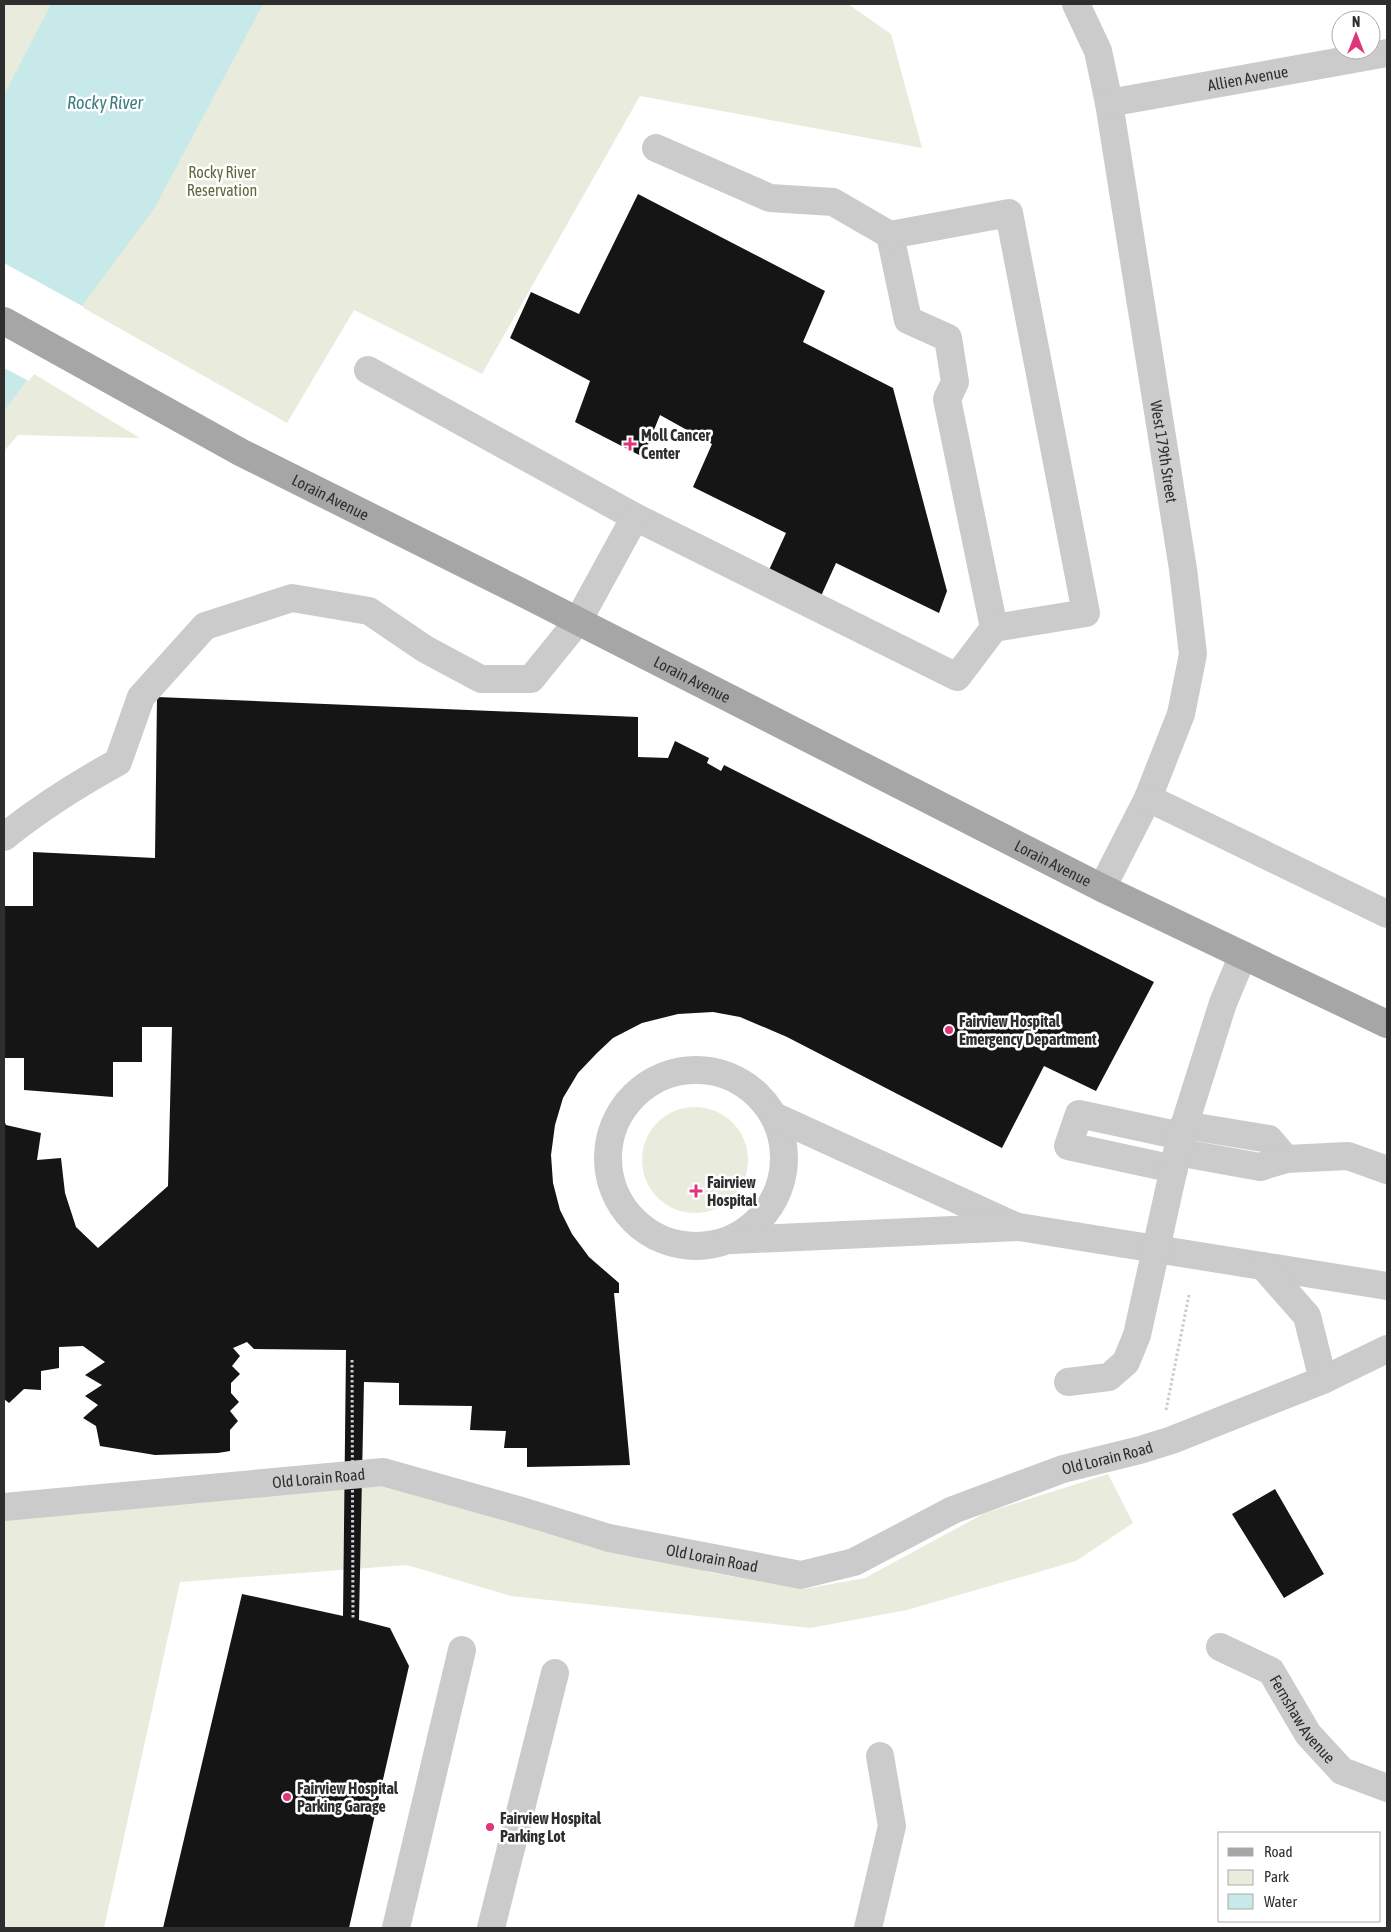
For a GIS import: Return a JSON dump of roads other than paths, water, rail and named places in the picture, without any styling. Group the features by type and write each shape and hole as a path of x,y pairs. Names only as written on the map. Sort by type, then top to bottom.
{"main road":[{"name":"Lorain Avenue","path":"4,321 242,453 578,621 1102,888 1387,1024"}],"street":[{"name":"West 179th Street","path":"1076,4 1098,51 1109,103 1183,568 1194,654 1180,714 1148,798 1102,888"},
{"name":"Allien Avenue","path":"1109,103 1387,53"},
{"path":"368,370 635,517 957,677 994,628 1086,613 1009,213 890,234 833,202 770,198 656,148"},
{"path":"890,234 908,320 948,338 955,382 947,399 994,628"},
{"path":"4,836 78,784 118,762 141,697 204,626 292,598 368,611 425,649 481,679 531,679 578,621 635,517"},
{"path":"1148,798 1387,914"},
{"path":"1068,1382 1109,1377 1126,1362 1137,1335 1179,1145 1223,1003 1243,955"},
{"path":"732,1240 757,1224 774,1200 784,1172 784,1143 774,1116 756,1092 732,1077 703,1070 674,1072 647,1084 626,1104 612,1130 607,1158 612,1187 626,1213 648,1233 674,1244 704,1247 732,1240 1018,1227 1387,1286"},
{"path":"774,1116 1018,1227"},
{"path":"1179,1145 1260,1167 1286,1159 1348,1156 1387,1170"},
{"path":"1263,1266 1307,1316 1323,1380"},
{"name":"Old Lorain Road","path":"4,1507 383,1472 609,1538 800,1575 854,1562 953,1510 1054,1472 1172,1440 1323,1380 1387,1349"},
{"name":"Fernshaw Avenue","path":"1220,1647 1271,1672 1308,1734 1342,1771 1387,1788"},
{"path":"396,1928 462,1650"},
{"path":"491,1928 555,1672"},
{"path":"868,1928 892,1826 880,1756"}],"water":[{"name":"Rocky River","path":"51,4 263,4 154,209 4,411 4,95"}],"place":[{"name":"Moll Cancer Center","path":"630,444"},
{"name":"Fairview Hospital Emergency Department","path":"949,1030"},
{"name":"Fairview Hospital","path":"696,1191"},
{"name":"Fairview Hospital Parking Garage","path":"287,1797"},
{"name":"Fairview Hospital Parking Lot","path":"490,1827"}],"park label":[{"name":"Rocky River Reservation","path":"222,181"}]}
